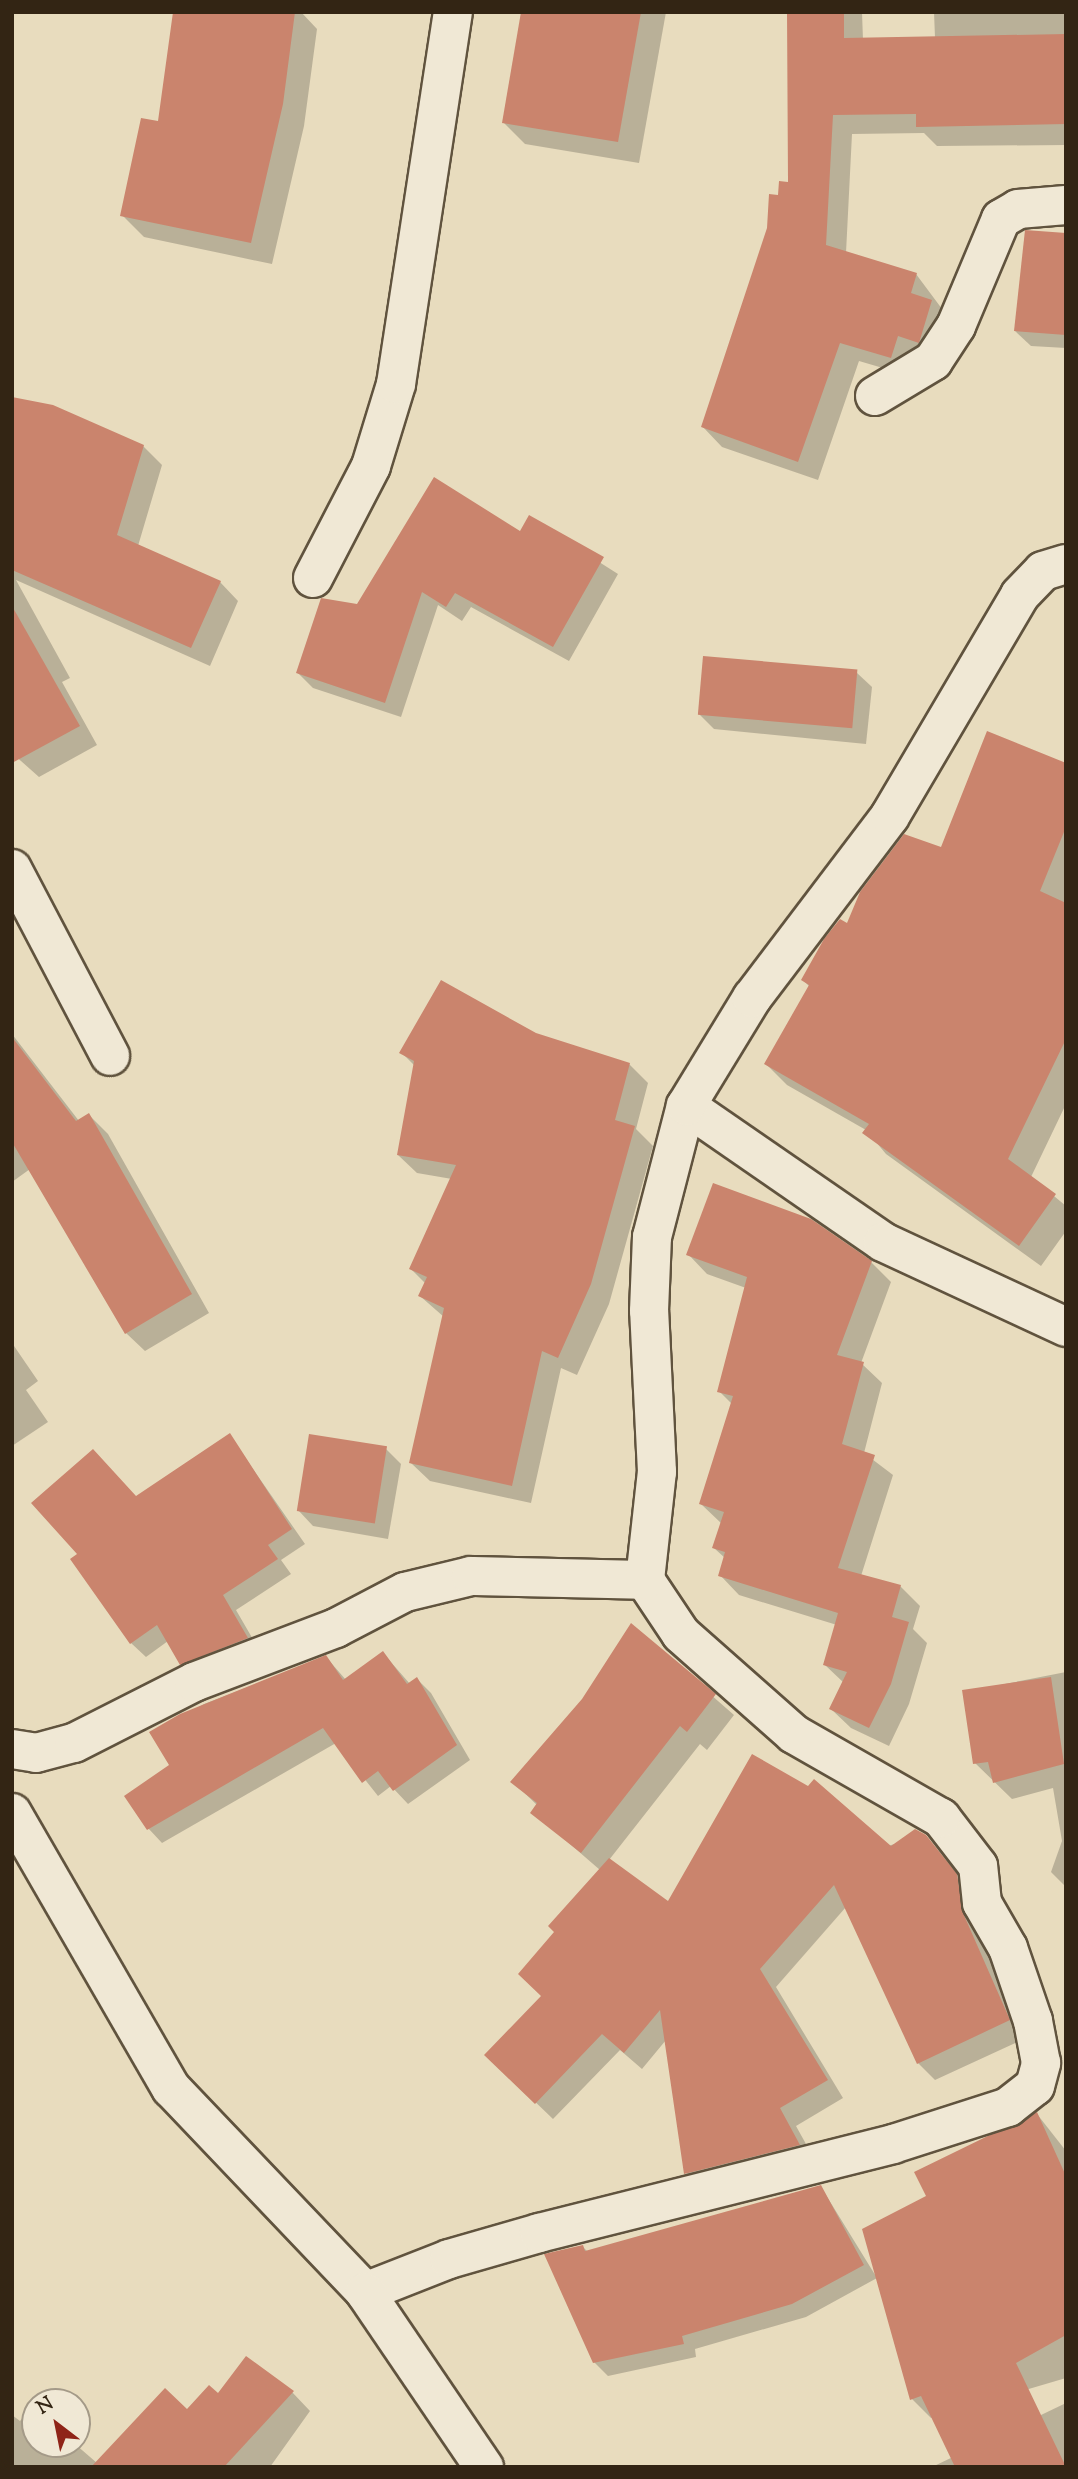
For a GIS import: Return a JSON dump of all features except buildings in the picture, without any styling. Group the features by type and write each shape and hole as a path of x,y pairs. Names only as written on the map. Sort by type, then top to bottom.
{"street":[{"path":"313,578 371,466 396,384 453,12"},
{"path":"875,396 933,361 956,326 1002,219 1018,209 1066,205"},
{"path":"365,2292 449,2259 539,2233 892,2144 1008,2107 1035,2086 1041,2063 1033,2021 1008,1948 982,1903 978,1866 941,1818 794,1734 681,1634 645,1580 657,1472 652,1237 687,1105 752,998 890,816 1020,595 1043,571 1066,564"},
{"path":"12,869 110,1056"},
{"path":"687,1105 883,1242 1066,1327"},
{"path":"12,1749 36,1753 74,1743 194,1682 336,1628 405,1592 471,1576 645,1580"},
{"path":"12,1813 171,2088 365,2292 484,2467"}]}
